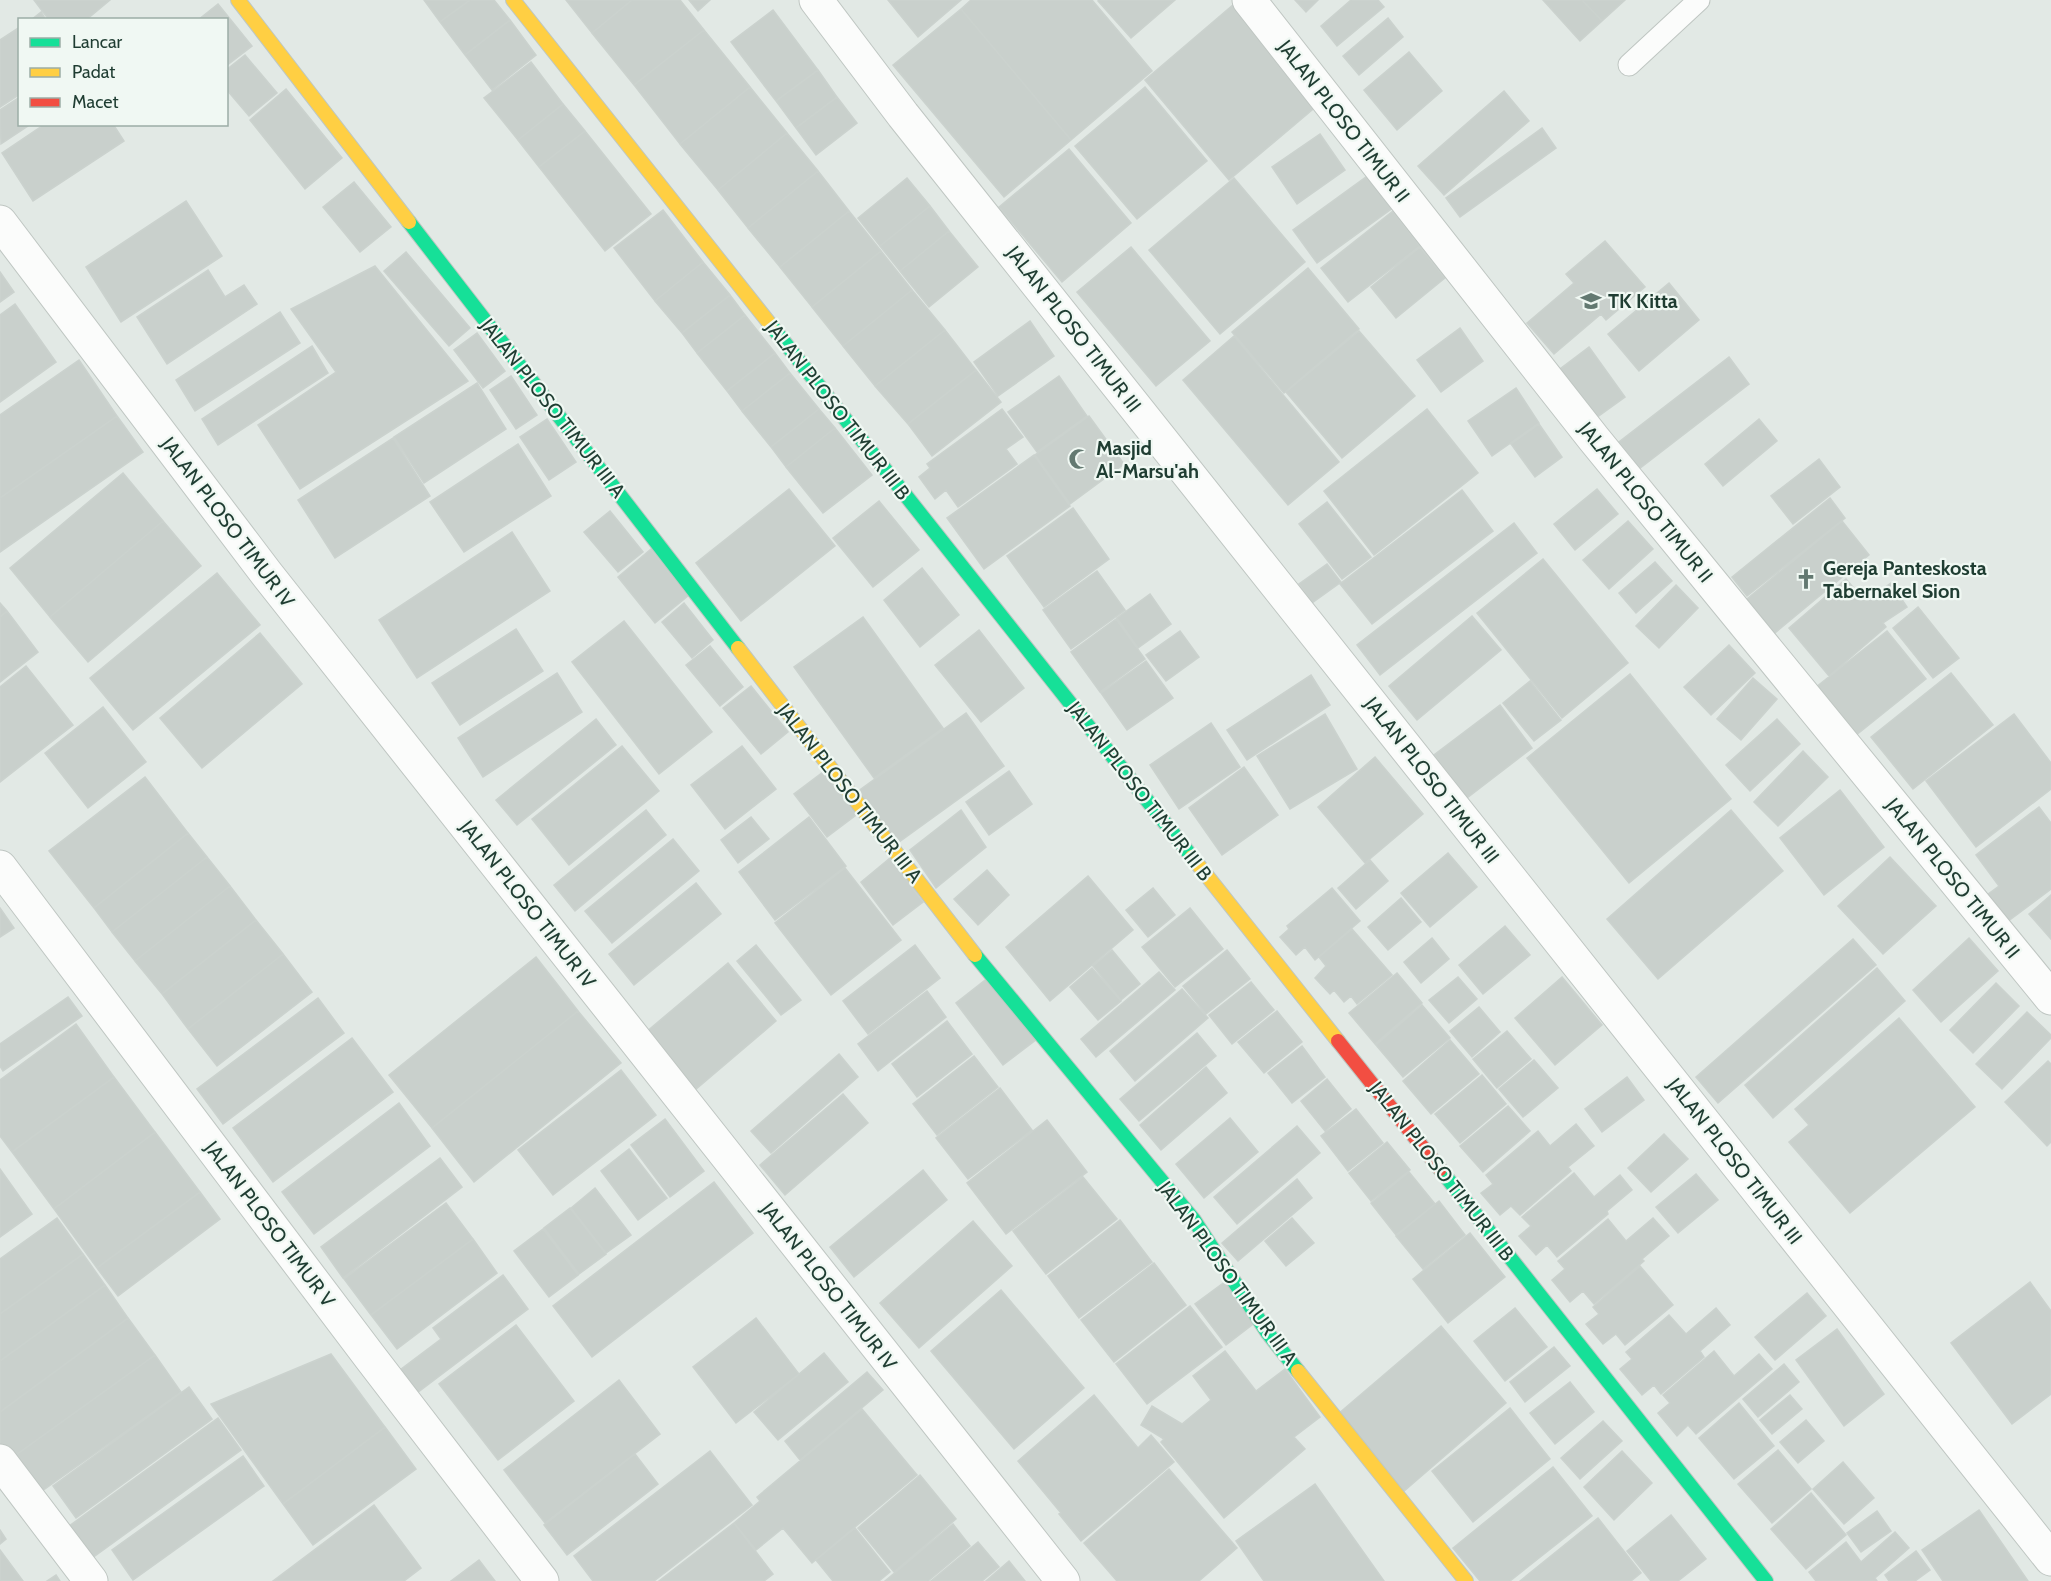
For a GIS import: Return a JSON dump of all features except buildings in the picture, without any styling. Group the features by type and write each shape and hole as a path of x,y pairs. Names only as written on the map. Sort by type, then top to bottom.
{"street":[{"name":"JALAN PLOSO TIMUR III A","path":"238,0 961,937 1194,1220 1267,1332 1418,1524 1466,1581"},
{"name":"JALAN PLOSO TIMUR III B","path":"513,0 1766,1581"},
{"name":"JALAN PLOSO TIMUR III","path":"816,0 918,134 2051,1559"},
{"name":"JALAN PLOSO TIMUR II","path":"1249,0 1594,439 2051,998"},
{"name":"JALAN PLOSO TIMUR IV","path":"0,222 266,573 1063,1581"},
{"name":"JALAN PLOSO TIMUR V","path":"0,867 542,1581"},
{"path":"0,1461 91,1581"}],"lane":[{"path":"1629,65 1699,0"}],"traffic: fast":[{"path":"409,222 738,648"},
{"path":"770,324 1192,857"},
{"path":"975,955 1194,1220 1267,1332 1298,1371"},
{"path":"1440,1169 1766,1581"}],"traffic: slow":[{"path":"238,0 409,222"},
{"path":"513,0 770,324"},
{"path":"738,648 975,955"},
{"path":"1192,857 1338,1041"},
{"path":"1298,1371 1466,1581"}],"traffic: jam":[{"path":"1338,1041 1440,1169"}],"place":[{"name":"TK Kitta","path":"1591,301"},
{"name":"Masjid Al-Marsu'ah","path":"1079,459"},
{"name":"Gereja Panteskosta Tabernakel Sion","path":"1806,579"}]}
